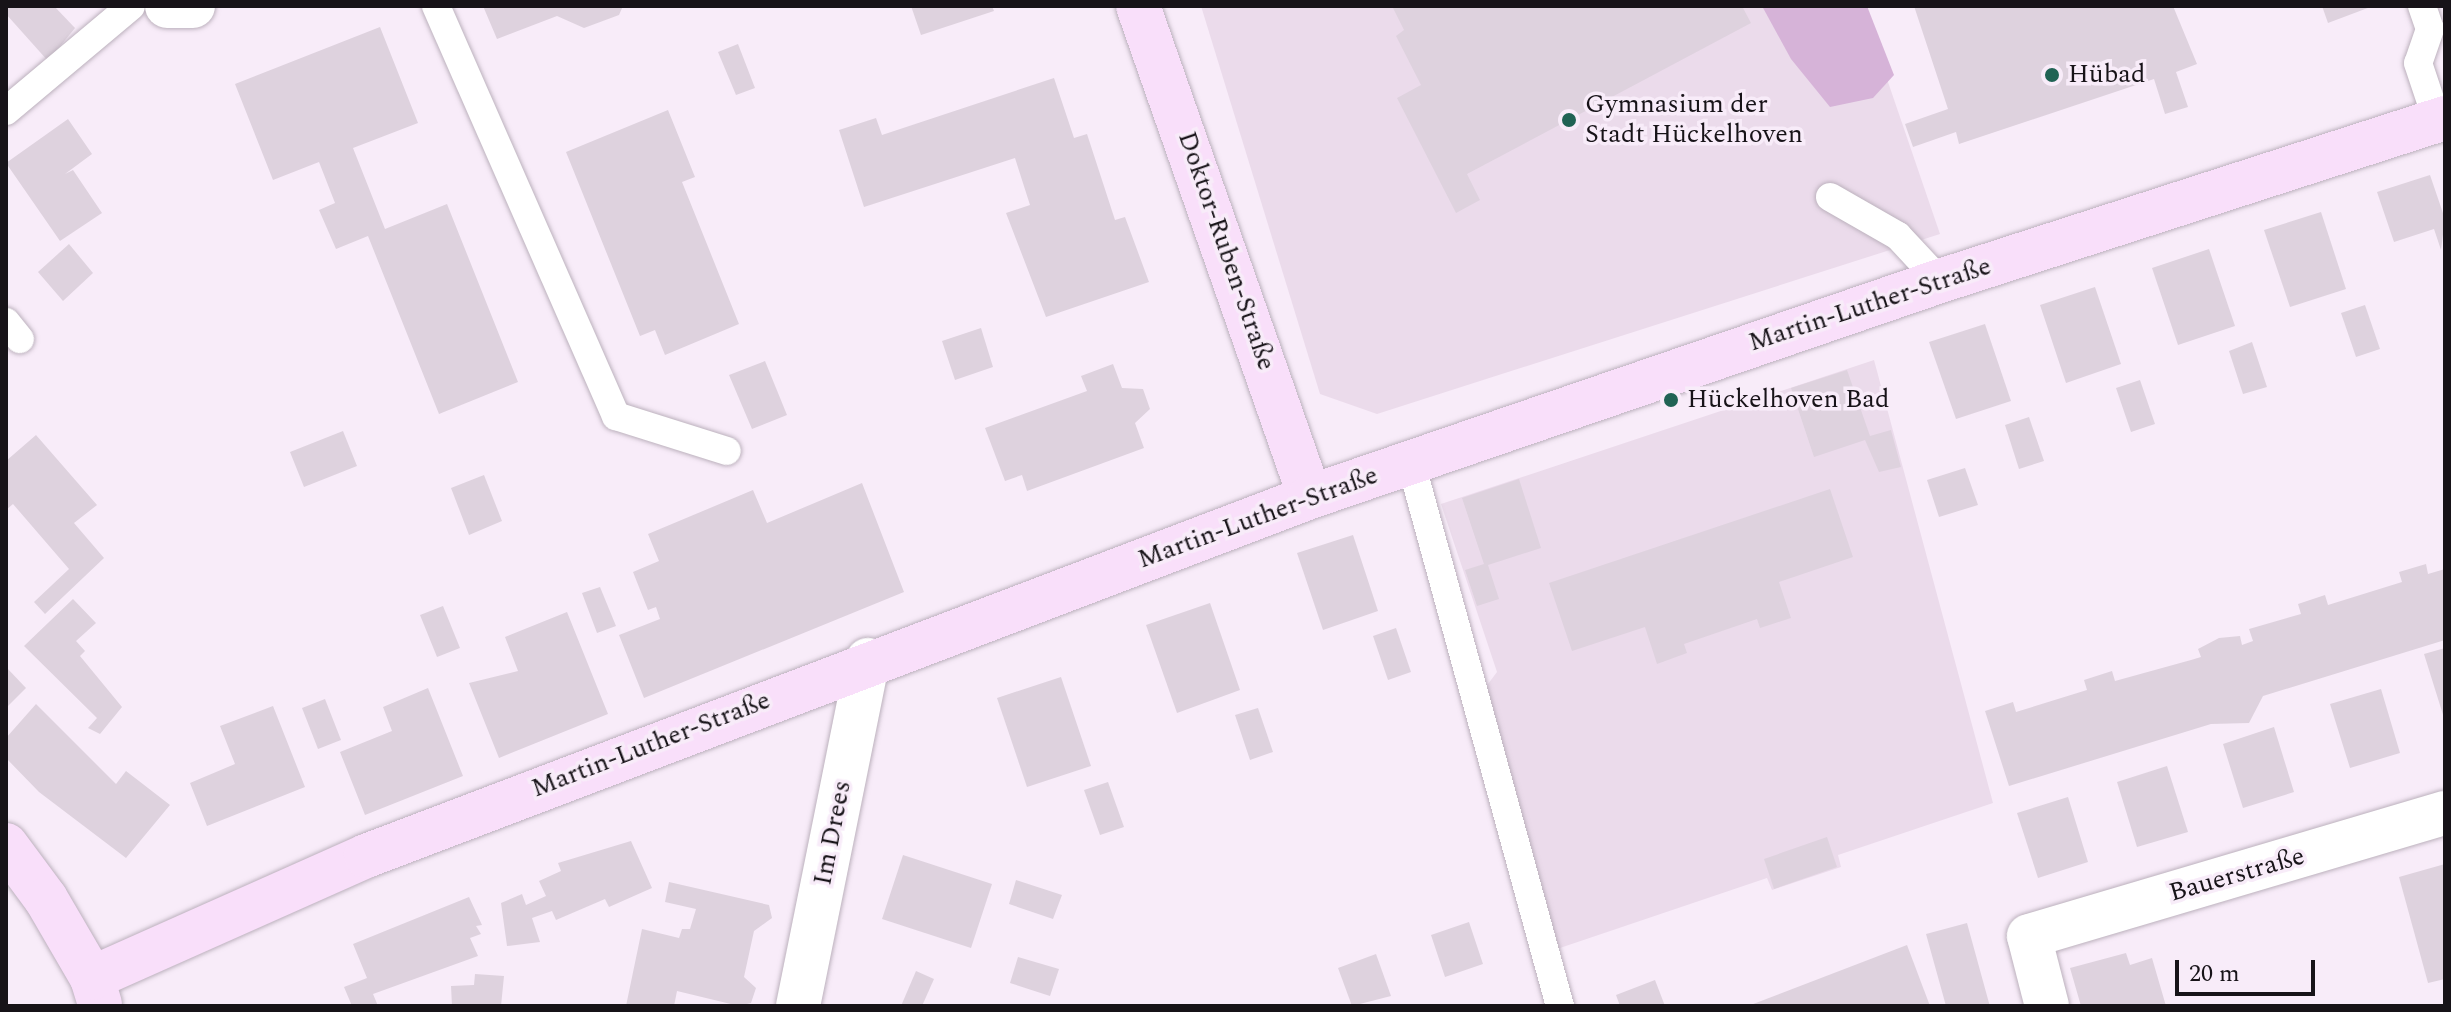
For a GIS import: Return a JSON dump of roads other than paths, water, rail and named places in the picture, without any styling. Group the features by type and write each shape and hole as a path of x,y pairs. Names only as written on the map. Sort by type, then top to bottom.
{"street":[{"path":"167,6 193,6"},
{"name":"Doktor-Ruben-Straße","path":"1138,6 1310,497"},
{"name":"Martin-Luther-Straße","path":"97,992 366,856 868,660 1310,497 1940,281 2441,119"},
{"name":"Im Drees","path":"798,1006 868,660"},
{"name":"Bauerstraße","path":"2047,1006 2029,936 2445,813"},
{"path":"6,845 97,992"}],"lane":[{"path":"6,111 131,6"},
{"path":"436,6 616,416 727,451"},
{"path":"2422,6 2430,29 2418,63 2441,119"},
{"path":"1830,197 1898,236 1940,281"},
{"path":"1411,463 1560,1006"}],"place":[{"name":"Hübad","path":"2052,75"},
{"name":"Gymnasium der Stadt Hückelhoven","path":"1569,120"},
{"name":"Hückelhoven Bad","path":"1671,400"}]}
